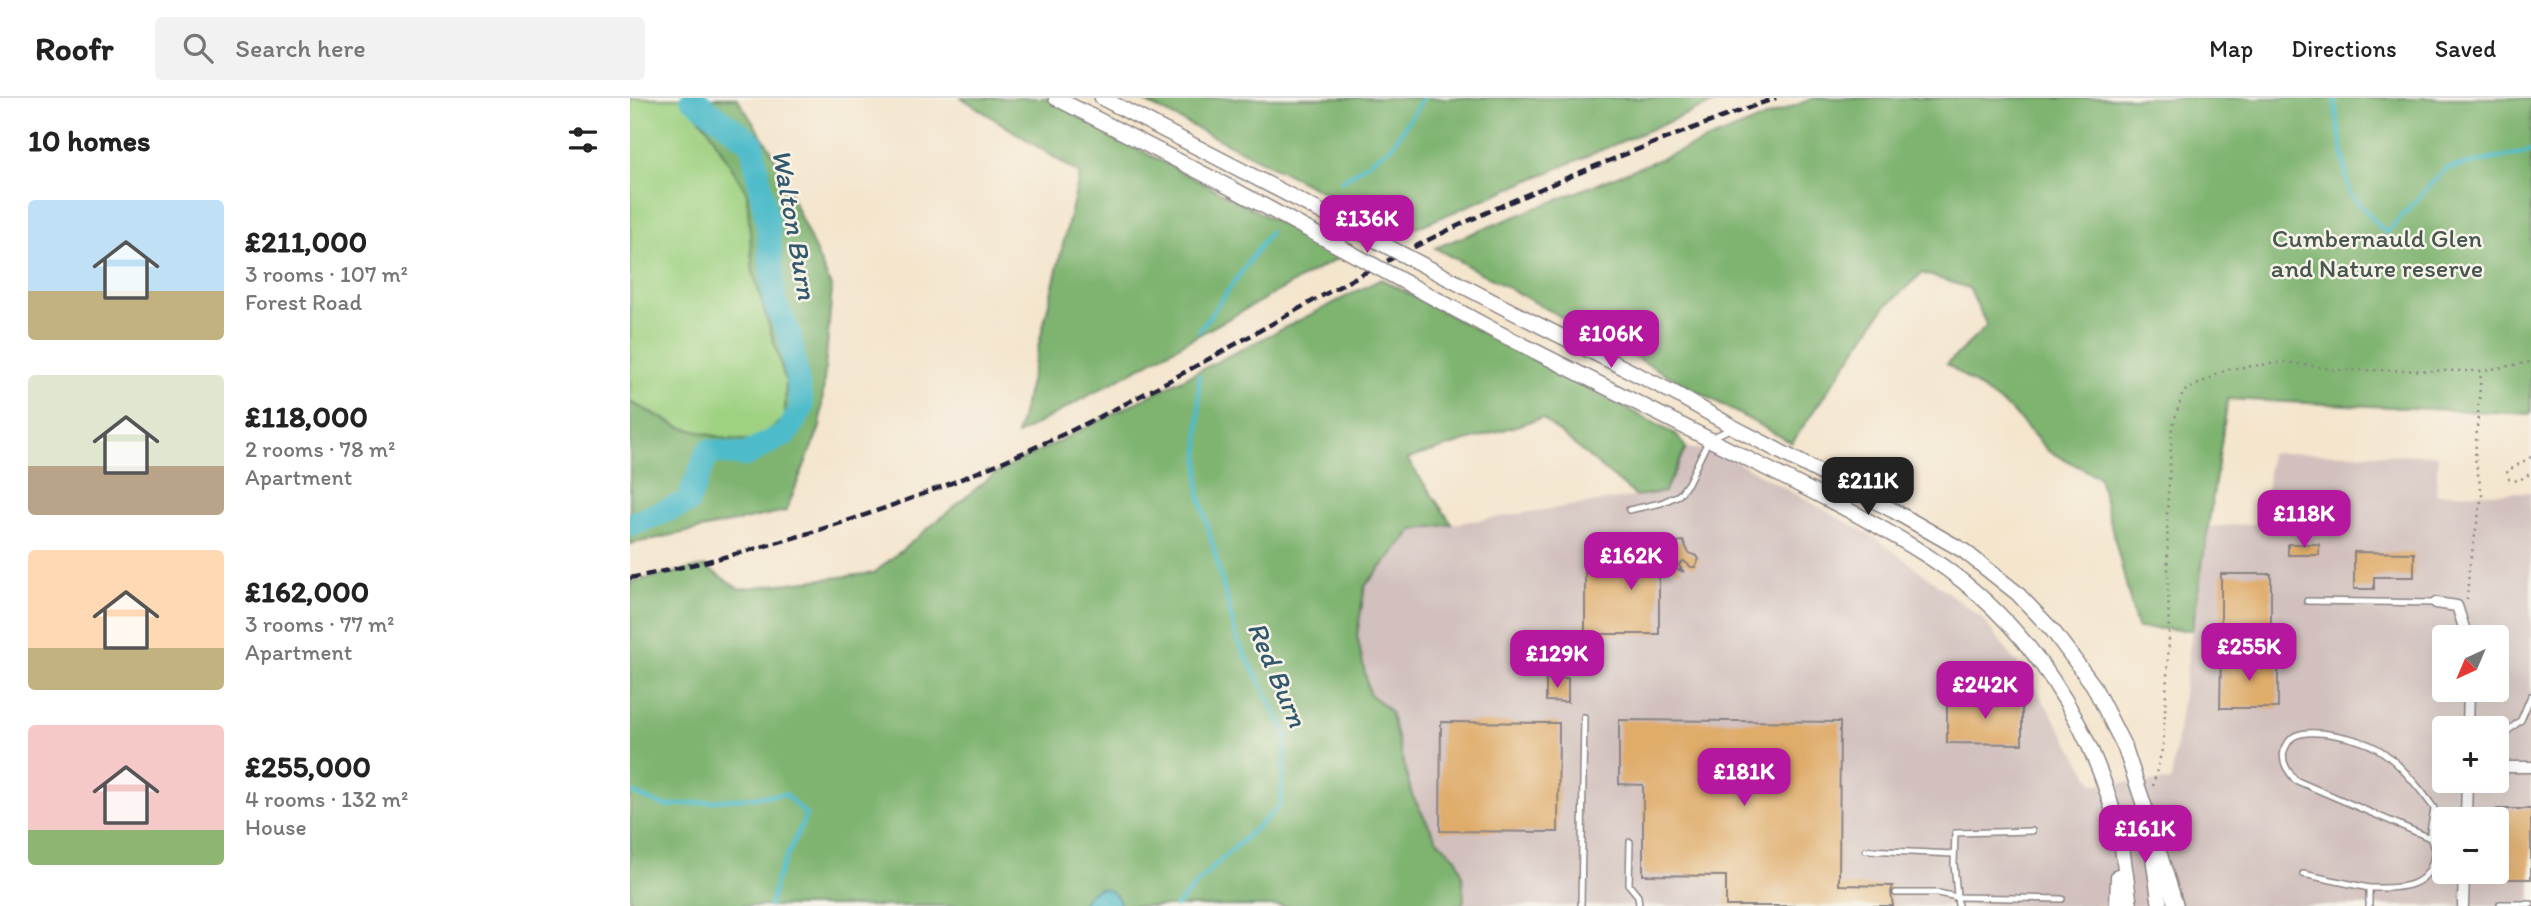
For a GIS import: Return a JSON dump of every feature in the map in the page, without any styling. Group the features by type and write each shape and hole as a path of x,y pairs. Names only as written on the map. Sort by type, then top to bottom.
{"street":[{"path":"1056,98 1231,188 1497,332 1865,519 1930,558 1994,607 2041,663 2081,725 2105,785 2117,828 2130,906"},
{"path":"1102,98 1675,394 1894,511 1953,545 2017,593 2053,631 2093,685 2125,748 2176,906"},
{"path":"2436,603 2457,607 2463,625"},
{"path":"2509,766 2531,767"},
{"path":"2147,814 2160,906"},
{"path":"2117,828 2117,906"},
{"path":"2463,906 2464,884"},
{"path":"2154,906 2157,886"}],"lane":[{"path":"1629,510 1661,503 1679,495 1688,483 1709,439 1733,427"},
{"path":"2307,601 2436,603"},
{"path":"2509,730 2521,720 2531,696"},
{"path":"1581,906 1584,716"},
{"path":"2303,874 2369,888 2396,888 2418,882 2428,874 2434,849 2430,838 2434,808 2417,784 2380,749 2358,740 2315,733 2294,736 2287,743 2283,755 2287,770 2295,780 2430,838"},
{"path":"1958,906 1955,833 2032,831"},
{"path":"1630,842 1629,885 1639,896 1639,906"},
{"path":"1866,849 1954,854"},
{"path":"2369,888 2369,906"},
{"path":"1896,893 2062,899"},
{"path":"2500,904 2531,904"}],"path":[{"path":"2152,791 2163,746 2169,642 2167,514 2172,428 2183,392 2228,369 2286,362 2338,370 2481,371 2531,362"},
{"path":"2467,602 2469,569 2482,495 2475,458 2481,371"},
{"path":"2531,457 2507,471 2510,479 2518,481 2531,472"}],"shaded area":[{"path":"1686,448 1717,451 1879,540 1983,619 2035,687 2094,784 2171,781 2206,527 2264,523 2270,453 2438,455 2436,494 2531,492 2531,906 1462,906 1462,874 1457,860 1437,840 1412,795 1390,711 1369,693 1357,635 1365,586 1413,530 1663,492"}],"green space":[{"path":"630,98 682,98 708,128 747,193 753,272 786,382 785,418 755,441 726,439 680,427 630,402"},
{"path":"682,98 737,98 771,150 832,289 820,427 786,511 630,544 630,402 680,427 726,439 755,441 785,418 786,382 753,272 747,193 708,128"},
{"path":"962,98 1048,98 1081,119 1342,256 1017,435 1080,174"},
{"path":"1137,98 1725,98 1404,233"},
{"name":"Cumbernauld Glen and Nature reserve","path":"1814,98 2531,98 2531,414 2228,399 2192,630 2137,628 2099,477 2048,451 2013,412 1947,364 1987,326 1969,288 1922,273 1884,308 1792,443 1435,248"},
{"path":"1381,279 1677,435 1686,448 1664,492 1636,496 1542,418 1407,459 1452,524 1413,530 1365,586 1357,635 1369,693 1390,711 1412,795 1437,840 1457,859 1462,874 1462,906 630,906 630,582 705,566 739,589 874,573 994,474"}],"water":[{"path":"1099,888 1113,893 1121,906 1082,906 1088,894"}],"building":[{"path":"1655,540 1667,551 1670,548 1668,546 1683,541 1689,553 1699,559 1695,567 1684,561 1678,565 1684,572 1659,562 1659,634 1585,634 1585,571 1626,571 1626,555 1633,552 1646,555 1649,543"},
{"path":"2288,544 2319,544 2319,555 2288,555"},
{"path":"2354,552 2414,553 2414,577 2374,577 2374,589 2354,589"},
{"path":"2221,574 2271,574 2271,633 2221,633"},
{"path":"2221,658 2278,658 2278,708 2220,708"},
{"path":"1546,678 1568,678 1568,702 1546,701"},
{"path":"1947,699 2022,699 2022,744 1947,743"},
{"path":"1619,720 1840,722 1839,885 1893,886 1893,906 1726,906 1726,876 1643,875 1643,785 1619,784"},
{"path":"1441,722 1559,723 1558,832 1440,831"},
{"path":"2509,809 2531,809 2531,879 2509,879"}],"waterway":[{"name":"Walton Burn","path":"630,525 688,502 708,451 745,455 787,433 802,408 790,336 774,301 768,226 752,143 692,98"},
{"name":"Red Burn","path":"1341,182 1392,146 1423,98"},
{"name":"Red Burn","path":"2334,98 2349,193 2386,233 2445,169 2531,151"},
{"name":"Red Burn","path":"1199,331 1270,232"},
{"name":"Red Burn","path":"1176,906 1213,867 1280,806 1287,734 1237,639 1199,493 1199,376"},
{"name":"Red Burn","path":"630,792 665,806 785,794 806,815 776,880 770,906"}],"railway":[{"path":"630,578 762,547 957,481 1082,426 1344,284 1468,221 1620,156 1776,98"}]}
